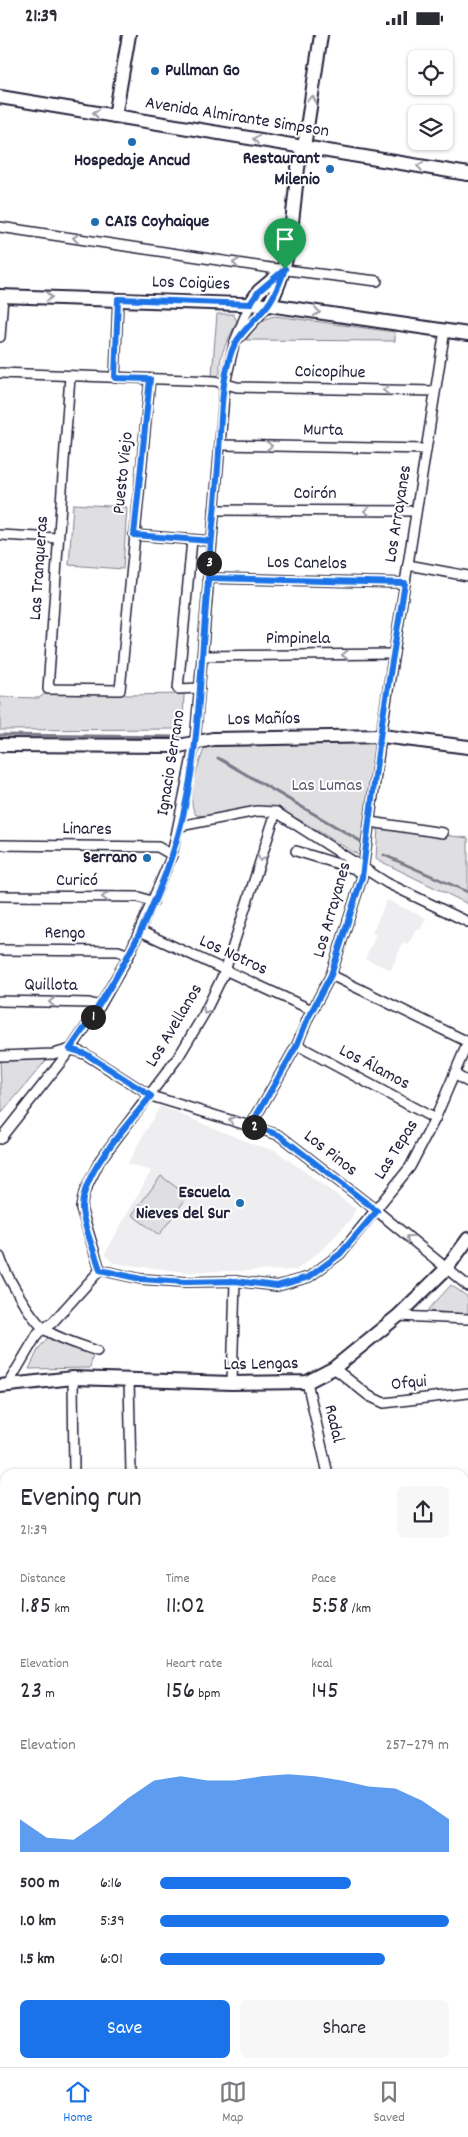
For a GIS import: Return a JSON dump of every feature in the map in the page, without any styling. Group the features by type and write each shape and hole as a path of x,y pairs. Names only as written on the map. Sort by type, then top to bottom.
{"street":[{"path":"116,116 130,35"},
{"name":"Ignacio Serrano","path":"234,345 269,305 285,269 299,161 304,147 321,35"},
{"name":"Avenida Almirante Simpson","path":"0,97 468,173"},
{"path":"0,227 377,281"},
{"name":"Ignacio Serrano","path":"0,1139 70,1049 100,1006 129,955 172,855 180,826 195,742 224,383 234,345 250,304 259,291 285,269"},
{"path":"0,337 1,295"},
{"name":"Los Coigües","path":"1,295 269,305 468,333"},
{"path":"115,378 118,299"},
{"name":"Los Arrayanes","path":"251,1125 297,1045 312,1010 331,975 363,873 393,654 445,330"},
{"name":"Coicopihue","path":"0,373 215,381 237,387 435,391"},
{"name":"Las Tranqueras","path":"70,376 48,689 120,690"},
{"name":"Puesto Viejo","path":"120,690 150,379"},
{"name":"Murta","path":"220,445 426,449"},
{"name":"Coirón","path":"214,510 416,511"},
{"path":"0,535 58,538"},
{"path":"134,535 211,541"},
{"path":"192,540 178,689 200,688"},
{"path":"408,565 468,575"},
{"name":"Los Canelos","path":"208,578 405,583"},
{"name":"Pimpinela","path":"202,656 393,654"},
{"name":"Los Mañíos","path":"0,745 179,745 213,739 382,736 468,747"},
{"path":"180,826 257,811 276,812 363,873"},
{"name":"Los Avellanos","path":"100,1270 81,1209 84,1193 100,1160 151,1096 192,1035 225,971 276,812"},
{"path":"370,823 444,833"},
{"name":"Linares","path":"0,845 158,847 172,855"},
{"path":"296,851 355,869 468,922"},
{"name":"Curicó","path":"0,896 139,897 153,902"},
{"name":"Los Notros","path":"140,931 312,1010"},
{"name":"Rengo","path":"0,949 118,951 129,955"},
{"path":"331,975 468,1042"},
{"name":"Quillota","path":"0,1001 89,1003 100,1006"},
{"name":"Las Tepas","path":"100,1270 141,1279 185,1282 235,1281 277,1286 309,1277 340,1254 377,1211 410,1167 435,1119 468,1042"},
{"name":"Los Álamos","path":"297,1045 435,1119"},
{"path":"0,1056 53,1054 70,1049"},
{"name":"Los Pinos","path":"70,1049 86,1054 151,1096 279,1135 377,1211 468,1286"},
{"path":"454,1074 468,1082"},
{"name":"Las Lengas","path":"4,1385 73,1378 232,1383 307,1382 334,1368 398,1316 447,1268 468,1239"},
{"path":"0,1257 4,1269 21,1298 45,1330 97,1351"},
{"path":"4,1385 38,1333 45,1330 100,1270"},
{"path":"232,1383 235,1281"},
{"path":"398,1316 468,1319"},
{"name":"Ofqui","path":"334,1368 369,1396 384,1403 468,1393"},
{"path":"73,1378 74,1469"},
{"path":"129,1379 131,1469"},
{"name":"Radal","path":"307,1382 327,1469"}],"shaded area":[{"path":"387,900 426,918 420,930 416,929 408,945 403,943 391,970 365,959 376,935 372,933"},
{"name":"Escuela Nieves del Sur","path":"160,1106 255,1145 275,1150 356,1209 350,1220 325,1247 296,1270 185,1272 113,1263 105,1254 151,1171 127,1164"}],"green space":[{"path":"217,314 233,314 237,321 223,352 220,373 216,377 212,375"},
{"path":"275,316 395,332 395,341 246,340 262,322"},
{"path":"73,504 127,507 123,569 69,565"},
{"path":"114,691 125,695 184,694 183,726 178,729 0,730 0,697 39,698 46,693"},
{"name":"Las Lumas","path":"375,743 360,856 298,819 265,809 216,817 196,815 193,807 192,790 196,771 205,746"},
{"path":"378,827 468,838 468,904 376,859"},
{"path":"48,1058 2,1113 0,1060"},
{"path":"161,1176 188,1196 159,1235 132,1215"},
{"path":"451,1285 468,1297 468,1314 427,1311"},
{"path":"50,1335 93,1354 90,1368 29,1369 39,1348"}],"waterway":[{"path":"0,735 179,737"},
{"path":"218,758 362,842"},
{"path":"384,855 468,892"}],"place":[{"name":"Pullman Go","path":"155,71"},
{"name":"Hospedaje Ancud","path":"132,142"},
{"name":"Restaurant Milenio","path":"330,169"},
{"name":"CAIS Coyhaique","path":"95,222"},
{"name":"Serrano","path":"147,858"},
{"name":"Escuela Nieves del Sur","path":"240,1203"}],"route":[{"path":"285,269 269,305 234,345 224,383 220,445 211,541 208,578 202,656 200,688 195,742 180,826 172,855 129,955 100,1006 70,1049 86,1054 142,1092 151,1096 100,1160 84,1193 81,1209 100,1270 141,1279 185,1282 235,1281 277,1286 309,1277 340,1254 377,1211 279,1135 251,1125 297,1045 308,1018 331,975 362,877 382,736 382,722 405,583 208,578 211,541 134,535 150,379 115,378 118,299 250,304 274,275 285,269"}]}
